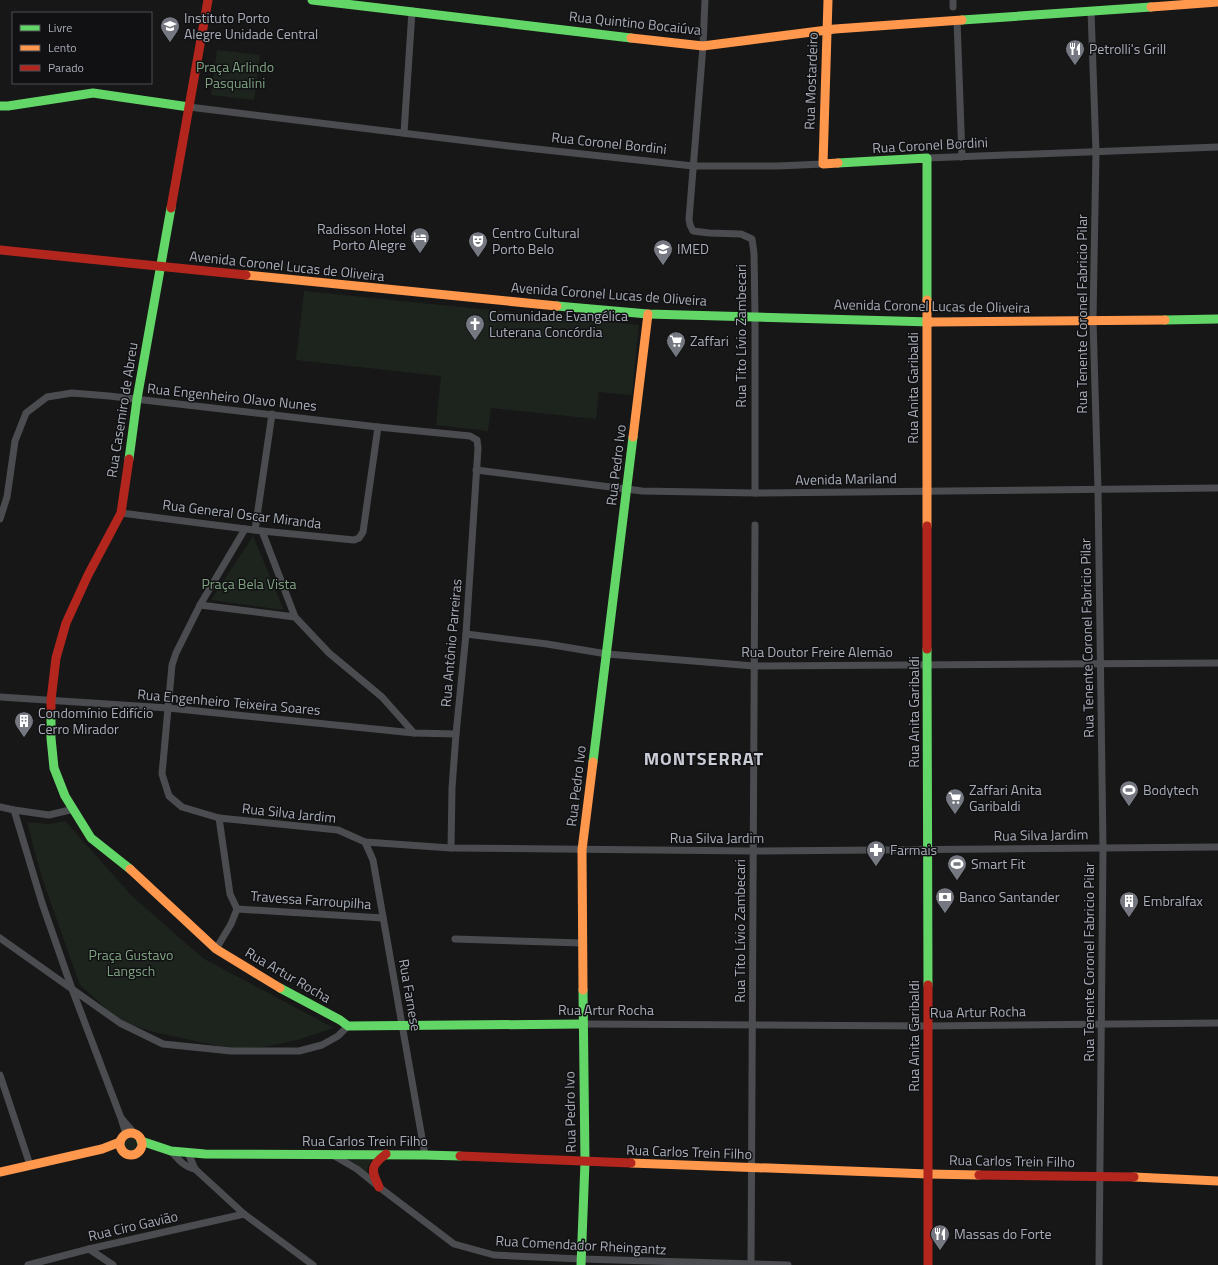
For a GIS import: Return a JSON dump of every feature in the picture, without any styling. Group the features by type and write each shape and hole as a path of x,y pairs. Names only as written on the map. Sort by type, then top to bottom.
{"street":[{"name":"Rua Casemiro de Abreu","path":"74,809 65,796 54,768 51,738 51,700 56,658 66,624 88,575 121,513 137,399 208,0"},
{"name":"Rua Quintino Bocaiúva","path":"317,0 703,46 827,30 1218,2"},
{"path":"693,166 703,46 705,0"},
{"name":"Rua Mostardeiro","path":"822,164 828,0"},
{"name":"Rua Tenente Coronel Fabricio Pilar","path":"1091,11 1096,152 1093,320 1098,490 1103,848 1099,1265"},
{"path":"404,133 412,12"},
{"path":"957,20 962,157"},
{"name":"Rua Coronel Bordini","path":"0,106 93,94 404,133 693,166 778,166 927,158 1218,147"},
{"name":"Rua Anita Garibaldi","path":"927,158 928,1265"},
{"name":"Rua Tito Lívio Zambecari","path":"693,166 689,219 693,231 741,234 752,239 754,253 755,316 755,493"},
{"name":"Avenida Coronel Lucas de Oliveira","path":"0,250 468,298 648,314 927,322 1218,319"},
{"name":"Rua Pedro Ivo","path":"581,1262 585,1162 582,850 648,314"},
{"name":"Rua Engenheiro Olavo Nunes","path":"0,519 7,497 15,441 26,413 48,397 72,393 470,436 477,440"},
{"path":"272,414 259,530 295,617 329,653 382,697 414,733"},
{"name":"Rua General Oscar Miranda","path":"121,513 245,529 354,540 359,538 362,532 378,427"},
{"name":"Rua Antônio Parreiras","path":"451,848 452,788 466,634 478,448 477,440"},
{"name":"Avenida Mariland","path":"476,470 642,491 755,493 1218,488"},
{"path":"0,504 7,497"},
{"name":"Rua Tito Lívio Zambecari","path":"751,1264 754,525"},
{"name":"Rua Silva Jardim","path":"245,529 200,605 176,653 172,665 162,774 169,796 182,807 219,818 338,830 365,842 451,848 753,851 1218,847"},
{"path":"200,605 295,617"},
{"name":"Rua Doutor Freire Alemão","path":"466,634 547,644 607,654 754,666 1218,663"},
{"name":"Rua Engenheiro Teixeira Soares","path":"0,697 168,708 414,733 456,734"},
{"path":"0,806 14,810 49,815 74,809"},
{"name":"Rua Artur Rocha","path":"74,809 91,838 134,872 216,949 273,984 340,1020 348,1026 583,1024 928,1026 1218,1023"},
{"path":"0,1172 131,1142 72,989 42,903 14,810"},
{"path":"216,949 231,924 237,909 230,894 219,818"},
{"name":"Rua Farnese","path":"365,842 373,860 425,1155"},
{"name":"Travessa Farroupilha","path":"237,909 383,918"},
{"path":"0,938 120,1023 163,1044 231,1051 299,1051 322,1045 338,1036 348,1026"},
{"path":"455,939 582,943"},
{"path":"0,1075 30,1165"},
{"name":"Rua Carlos Trein Filho","path":"131,1142 172,1151 205,1154 425,1155 928,1174 1100,1176 1218,1181"},
{"path":"172,1151 178,1159 188,1167 195,1169"},
{"path":"188,1152 195,1169 244,1214 313,1265"},
{"name":"Rua Comendador Rheingantz","path":"330,1154 357,1169 379,1188 454,1244 494,1255 581,1262 788,1265"},
{"path":"379,1188 373,1174 372,1166 386,1154"},
{"name":"Rua Ciro Gavião","path":"28,1265 89,1249 244,1214"},
{"path":"89,1249 113,1265"}],"green space":[{"name":"Praça Arlindo Pasqualini","path":"217,50 260,55 254,100 211,95"},
{"path":"304,291 639,325 632,395 599,392 596,419 491,408 488,431 436,425 441,376 296,360"},
{"name":"Praça Bela Vista","path":"253,536 284,610 211,600"},
{"name":"Praça Gustavo Langsch","path":"65,821 132,896 204,959 334,1028 297,1040 265,1047 233,1049 158,1033 121,1022 80,985 41,875 27,822 49,824"},
{"path":"131,1136 137,1138 139,1144 137,1150 131,1152 125,1150 123,1144 125,1138"},
{"path":"341,1156 373,1159 368,1167 369,1176 358,1165"}],"traffic: fast":[{"path":"312,0 631,38"},
{"path":"962,20 1151,7"},
{"path":"0,106 93,93 189,107"},
{"path":"838,163 927,158 927,300"},
{"path":"129,459 137,399 171,208"},
{"path":"557,306 648,314 931,322"},
{"path":"1165,320 1218,319"},
{"path":"593,762 633,437"},
{"path":"927,649 928,985"},
{"path":"51,712 51,738 54,768 65,796 91,838 130,869"},
{"path":"280,988 340,1020 348,1026 583,1024"},
{"path":"581,1265 585,1162 583,990"},
{"path":"141,1141 171,1151 205,1154 460,1156"}],"traffic: slow":[{"path":"828,0 823,164 838,163"},
{"path":"1151,7 1218,2"},
{"path":"631,38 703,46 835,29 962,20"},
{"path":"246,275 557,306"},
{"path":"927,300 927,526"},
{"path":"633,437 648,314"},
{"path":"931,322 1165,320"},
{"path":"583,990 582,850 593,762"},
{"path":"130,869 216,949 280,988"},
{"path":"131,1133 139,1136 142,1144 139,1152 131,1155 123,1152 120,1144 123,1136 131,1133"},
{"path":"0,1172 102,1149 120,1142"},
{"path":"631,1163 979,1175"},
{"path":"1134,1177 1218,1181"}],"traffic: jam":[{"path":"171,208 208,0"},
{"path":"0,250 246,275"},
{"path":"51,712 56,658 66,623 88,575 121,513 129,459"},
{"path":"927,526 927,649"},
{"path":"928,985 928,1265"},
{"path":"379,1187 373,1172 377,1162 386,1154"},
{"path":"460,1156 631,1163"},
{"path":"979,1175 1134,1177"}],"place":[{"name":"Instituto Porto Alegre Unidade Central","path":"170,43"},
{"name":"Petrolli's Grill","path":"1075,66"},
{"name":"Radisson Hotel Porto Alegre","path":"420,254"},
{"name":"Centro Cultural Porto Belo","path":"478,258"},
{"name":"IMED","path":"663,266"},
{"name":"Comunidade Evangélica Luterana Concórdia","path":"475,341"},
{"name":"Zaffari","path":"676,358"},
{"name":"Condomínio Edifício Cerro Mirador","path":"24,738"},
{"name":"Bodytech","path":"1129,807"},
{"name":"Zaffari Anita Garibaldi","path":"955,815"},
{"name":"Farmais","path":"876,867"},
{"name":"Smart Fit","path":"957,881"},
{"name":"Banco Santander","path":"945,914"},
{"name":"Embralfax","path":"1129,918"},
{"name":"Massas do Forte","path":"940,1251"}],"district":[{"name":"MONTSERRAT","path":"704,759"}]}
